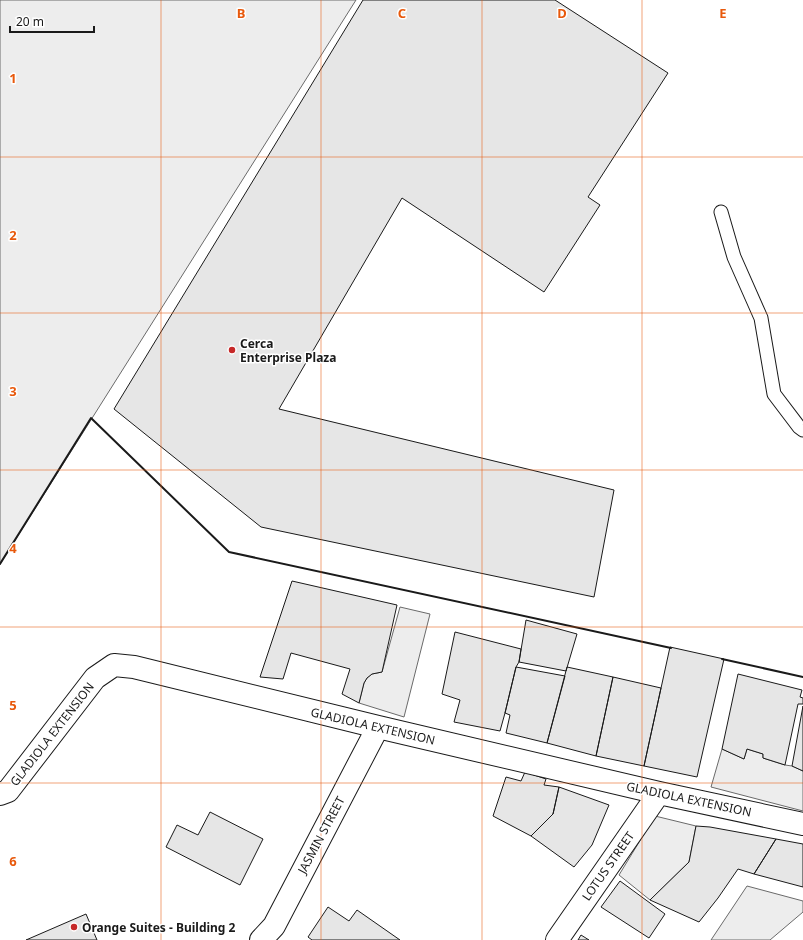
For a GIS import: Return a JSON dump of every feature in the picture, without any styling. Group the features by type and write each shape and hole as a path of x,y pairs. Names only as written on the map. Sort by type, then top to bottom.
{"street":[{"name":"GLADIOLA EXTENSION","path":"0,794 8,791 95,678 114,665 134,667 378,727 659,793 803,824"},
{"name":"JASMIN STREET","path":"261,940 274,926 378,727"},
{"name":"LOTUS STREET","path":"557,940 659,793"}],"lane":[{"path":"721,212 734,257 761,318 774,394 799,427 803,430"}],"shaded area":[{"path":"0,0 356,0 0,564"},
{"path":"400,607 430,614 404,717 359,703 364,683 367,678 372,674 382,672"},
{"path":"722,749 744,759 747,749 763,754 763,758 792,766 803,771 803,811 711,787"},
{"path":"655,816 696,826 689,862 650,900 619,875"},
{"path":"747,886 803,901 803,912 770,940 711,940"}],"building":[{"name":"Cerca Enterprise Plaza","path":"363,0 555,0 668,73 588,197 600,205 544,292 402,198 279,409 614,490 594,597 261,527 114,409"},
{"path":"292,581 397,605 382,672 372,674 367,678 364,683 359,703 342,694 350,669 291,653 283,679 260,677"},
{"path":"526,620 577,634 566,671 519,662"},
{"path":"455,632 521,649 519,662 516,667 500,731 454,722 460,700 442,694"},
{"path":"670,647 724,659 697,777 644,766"},
{"path":"516,667 565,676 547,743 506,733 510,715 505,713"},
{"path":"567,667 613,677 596,756 547,743"},
{"path":"738,674 802,690 800,697 803,698 803,704 798,704 785,765 763,758 763,754 747,749 744,759 722,749"},
{"path":"613,677 661,688 644,766 596,756"},
{"path":"803,706 803,771 792,766"},
{"path":"525,772 546,779 544,785 559,787 553,814 531,836 493,816 506,777 521,781"},
{"path":"559,787 609,805 592,845 574,867 531,836 553,814"},
{"path":"210,812 263,839 240,885 166,847 177,825 198,835"},
{"path":"696,826 710,827 776,839 754,874 738,869 699,922 650,900 689,862"},
{"path":"776,839 803,844 803,887 754,874"},
{"path":"620,881 665,914 649,938 601,907"},
{"path":"328,907 349,921 357,910 400,940 312,940 308,937"},
{"name":"Orange Suites - Building 2","path":"86,914 97,940 26,940"},
{"path":"581,935 589,940 578,940"}],"wall":[{"path":"0,564 91,418 229,552 671,648"},
{"path":"722,659 803,677"}],"place":[{"name":"Cerca Enterprise Plaza","path":"232,350"},
{"name":"Orange Suites - Building 2","path":"74,927"}]}
